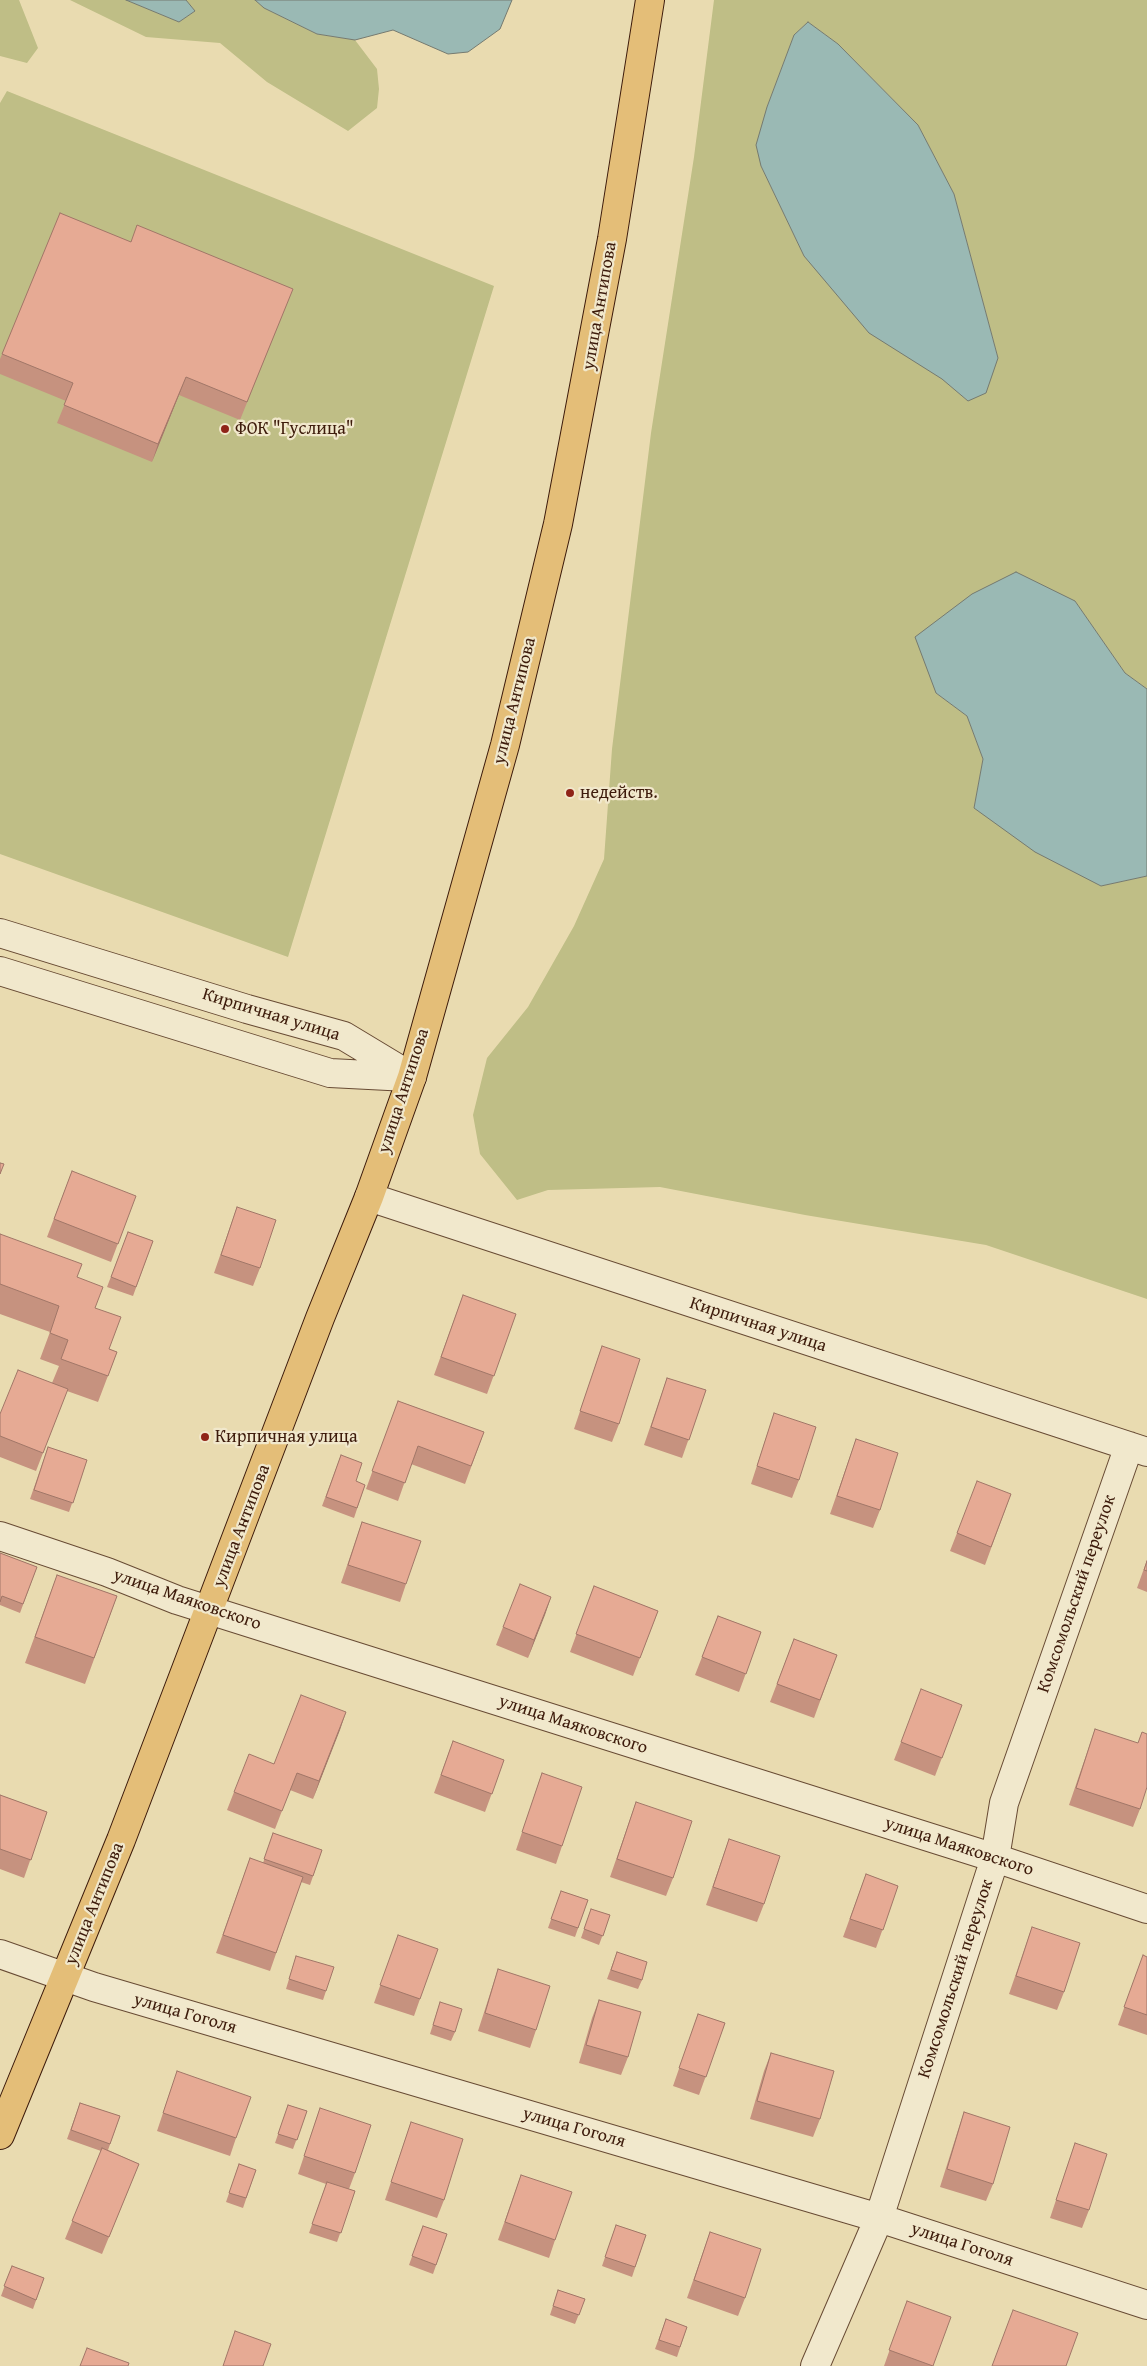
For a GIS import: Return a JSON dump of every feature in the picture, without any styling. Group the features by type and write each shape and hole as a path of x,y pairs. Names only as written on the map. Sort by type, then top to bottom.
{"main road":[{"name":"улица Антипова","path":"0,2135 117,1850 320,1318 370,1197 412,1077 505,745 558,524 612,239 650,0"}],"street":[{"name":"Кирпичная улица","path":"0,933 247,1009 344,1036 412,1077"},
{"name":"Кирпичная улица","path":"0,971 330,1073 412,1077"},
{"name":"Кирпичная улица","path":"370,1197 1138,1449"},
{"name":"Комсомольский переулок","path":"815,2366 879,2218 995,1858 1004,1803 1138,1449"},
{"name":"улица Маяковского","path":"0,1536 107,1572 177,1600 995,1858 1147,1909"},
{"name":"улица Гоголя","path":"0,1954 94,1988 879,2218 1147,2305"}],"shaded area":[{"path":"0,0 19,0 38,48 27,63 0,56"},
{"path":"70,0 126,0 179,22 195,11 186,0 255,0 264,8 317,34 355,40 377,69 379,89 377,108 348,131 267,82 220,43 146,37"},
{"path":"714,0 1147,0 1147,689 1125,673 1075,601 936,693 967,716 983,759 974,808 1101,886 1147,876 1147,1299 986,1245 805,1215 660,1187 548,1190 517,1200 480,1154 473,1115 487,1058 528,1007 574,926 604,859 612,749 651,433 694,157","holes":["808,22 838,44 918,125 954,194 998,358 968,401 804,256 761,166 767,107 794,35"]},
{"name":"ФОК \"Гуслица\"","path":"7,91 494,286 288,957 0,854 0,103"}],"water":[{"path":"126,0 186,0 195,11 179,22"},
{"path":"255,0 512,0 500,29 468,52 448,54 393,30 355,40 317,34 264,8"},
{"path":"808,22 838,44 918,125 954,194 998,358 986,393 968,401 942,379 869,333 804,256 761,166 756,145 767,107 794,35"},
{"path":"1016,572 1075,601 1125,673 1147,689 1147,876 1101,886 1035,852 974,808 983,759 967,716 936,693 915,637 972,594"}],"building":[{"path":"60,213 131,242 137,225 293,289 247,402 186,377 158,444 64,405 73,383 2,354"},
{"path":"0,1163 4,1164 0,1174"},
{"path":"72,1171 136,1196 118,1244 54,1219"},
{"path":"237,1207 276,1220 260,1268 221,1255"},
{"path":"128,1232 153,1241 136,1287 111,1277"},
{"path":"0,1234 82,1264 77,1277 103,1287 95,1308 121,1317 109,1349 117,1352 108,1376 61,1359 68,1340 50,1333 59,1306 0,1284"},
{"path":"463,1295 516,1314 494,1376 441,1357"},
{"path":"602,1346 640,1359 619,1424 580,1411"},
{"path":"18,1370 68,1389 43,1453 0,1436 0,1414"},
{"path":"667,1378 706,1390 689,1440 651,1427"},
{"path":"398,1401 484,1432 471,1466 418,1446 405,1483 372,1471"},
{"path":"774,1413 816,1427 799,1480 757,1466"},
{"path":"856,1439 898,1453 880,1510 837,1496"},
{"path":"48,1447 87,1460 73,1503 34,1490"},
{"path":"341,1455 362,1463 356,1481 365,1485 357,1508 326,1497"},
{"path":"977,1481 1011,1494 991,1547 957,1533"},
{"path":"362,1522 421,1541 406,1584 348,1565"},
{"path":"0,1553 37,1567 23,1604 2,1596 0,1602"},
{"path":"57,1575 117,1596 94,1658 35,1637"},
{"path":"520,1584 551,1597 534,1640 503,1627"},
{"path":"594,1586 658,1611 640,1658 576,1634"},
{"path":"718,1616 761,1632 746,1674 702,1657"},
{"path":"794,1639 837,1655 820,1700 777,1684"},
{"path":"921,1689 962,1705 942,1758 901,1742"},
{"path":"301,1695 346,1712 319,1781 297,1773 282,1811 234,1792 249,1754 274,1764"},
{"path":"1095,1729 1138,1743 1142,1732 1147,1734 1147,1787 1140,1809 1076,1788"},
{"path":"453,1741 504,1760 492,1794 441,1775"},
{"path":"542,1773 582,1787 562,1846 522,1832"},
{"path":"0,1795 47,1812 31,1860 0,1849"},
{"path":"636,1802 692,1821 673,1878 617,1859"},
{"path":"273,1833 322,1850 313,1876 264,1859"},
{"path":"729,1839 780,1856 764,1904 713,1887"},
{"path":"250,1858 303,1877 276,1953 223,1935"},
{"path":"866,1874 898,1886 883,1930 850,1919"},
{"path":"561,1891 588,1900 578,1928 551,1919"},
{"path":"591,1909 610,1915 603,1936 584,1929"},
{"path":"1032,1927 1080,1943 1064,1992 1016,1976"},
{"path":"398,1935 438,1949 420,1999 380,1985"},
{"path":"617,1952 647,1962 642,1980 611,1970"},
{"path":"1143,1955 1147,1957 1147,2015 1124,2007"},
{"path":"296,1956 334,1967 326,1991 289,1979"},
{"path":"498,1969 550,1986 536,2030 485,2013"},
{"path":"599,2000 641,2012 628,2057 586,2045"},
{"path":"440,2002 462,2009 455,2032 433,2025"},
{"path":"698,2014 725,2023 706,2077 679,2068"},
{"path":"771,2053 834,2071 820,2119 757,2101"},
{"path":"177,2071 251,2097 236,2138 163,2113"},
{"path":"80,2103 120,2116 110,2144 71,2130"},
{"path":"288,2105 307,2111 297,2140 278,2134"},
{"path":"320,2108 371,2125 355,2173 304,2156"},
{"path":"964,2112 1010,2127 993,2184 947,2169"},
{"path":"411,2122 463,2139 444,2200 391,2182"},
{"path":"1075,2143 1107,2154 1089,2210 1056,2200"},
{"path":"102,2148 139,2164 109,2237 72,2221"},
{"path":"239,2164 256,2170 246,2198 229,2193"},
{"path":"521,2175 572,2192 555,2240 505,2222"},
{"path":"327,2182 355,2191 341,2233 312,2224"},
{"path":"616,2225 646,2235 635,2267 605,2257"},
{"path":"423,2226 447,2234 436,2265 412,2256"},
{"path":"710,2232 761,2249 745,2298 694,2280"},
{"path":"12,2266 44,2278 36,2300 4,2286"},
{"path":"558,2290 585,2299 579,2315 553,2306"},
{"path":"907,2301 951,2317 933,2366 889,2350"},
{"path":"1013,2310 1078,2333 1066,2366 992,2366"},
{"path":"666,2319 687,2327 680,2347 659,2340"},
{"path":"235,2331 271,2344 263,2366 223,2366"},
{"path":"87,2348 129,2363 128,2366 80,2366"}],"place":[{"name":"ФОК \"Гуслица\"","path":"225,429"},
{"name":"недейств.","path":"570,793"},
{"name":"Кирпичная улица","path":"205,1437"}]}
